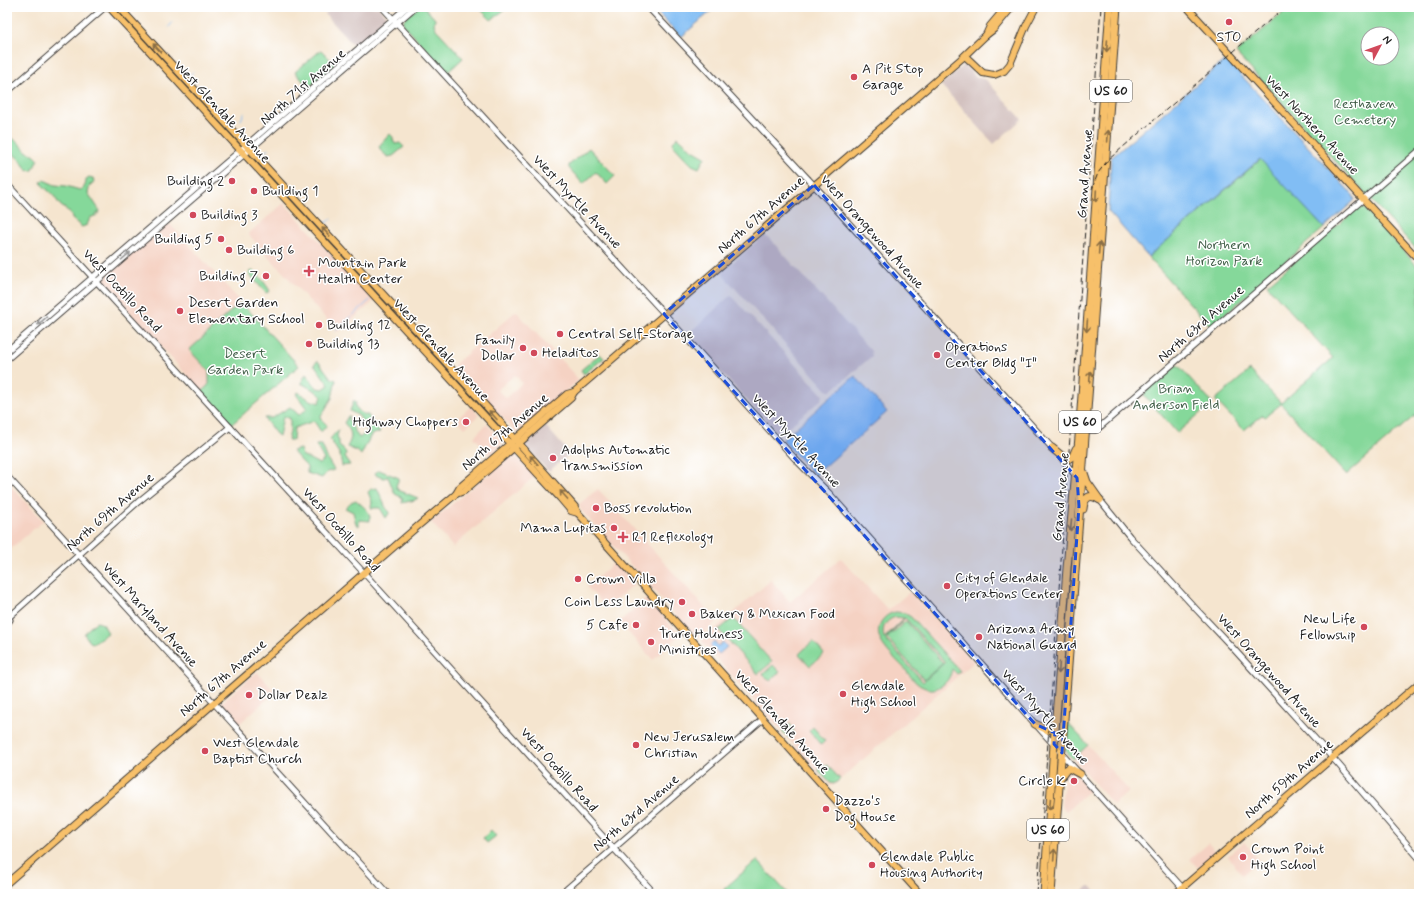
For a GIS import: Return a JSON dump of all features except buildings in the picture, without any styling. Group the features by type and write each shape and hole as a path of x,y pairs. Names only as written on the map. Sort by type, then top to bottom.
{"highway":[{"name":"Grand Avenue","path":"1051,894 1079,506 1084,463 1110,7"},
{"name":"Grand Avenue","path":"1102,157 1117,7"},
{"name":"Grand Avenue","path":"1044,894 1056,714 1101,175"},
{"path":"1052,448 1067,459 1070,458 1076,452 1079,437"},
{"path":"1084,463 1086,479 1100,500"},
{"path":"1075,475 1079,483 1077,499 1079,506"},
{"path":"1076,552 1080,544 1084,501 1088,497 1093,496 1100,500"},
{"path":"1035,724 1044,729 1050,730 1053,726 1056,714"},
{"path":"1060,778 1069,768 1080,774"}],"main road":[{"name":"West Glendale Avenue","path":"109,7 447,375 514,443"},
{"name":"West Glendale Avenue","path":"119,7 466,386 569,508 578,514 920,894"},
{"name":"North 67th Avenue","path":"985,36 990,26 1006,7"},
{"name":"North 67th Avenue","path":"7,883 214,702 456,494 460,486 571,398 574,392 965,56 985,36 994,30 1012,7"},
{"path":"965,56 983,73 994,75 1004,72 1010,64 1026,26 1036,7"},
{"name":"West Northern Avenue","path":"1187,7 1419,260"},
{"path":"346,266 352,261"},
{"path":"447,375 462,387 466,386"},
{"name":"North 59th Avenue","path":"1175,894 1419,683"}],"street":[{"path":"7,92 104,7"},
{"name":"West Myrtle Avenue","path":"382,7 798,462 834,499 1188,894"},
{"name":"North 71st Avenue","path":"395,21 407,7"},
{"name":"North 71st Avenue","path":"7,359 95,279 242,152 395,21 415,7"},
{"name":"West Orangewood Avenue","path":"648,7 814,185 1075,475"},
{"name":"North 63rd Avenue","path":"1086,430 1095,430 1101,426 1419,151"},
{"name":"West Ocotillo Road","path":"7,184 230,426 655,894"},
{"name":"North 71st Avenue","path":"7,351 95,279"},
{"name":"North 69th Avenue","path":"7,624 9,622 8,617 80,556 83,550 230,426"},
{"name":"West Maryland Avenue","path":"7,476 388,894"},
{"name":"West Orangewood Avenue","path":"1100,500 1130,537 1232,646 1419,858"},
{"name":"North 63rd Avenue","path":"561,894 763,719"}],"highlighted area":[{"path":"814,185 1077,478 1079,506 1062,753 1054,744 1055,733 1035,724 664,314"}],"shaded area":[{"path":"333,7 378,7 387,19 356,48 325,14"},
{"path":"964,64 975,76 986,80 1022,119 994,144 941,85"},
{"path":"284,203 374,301 338,332 248,234"},
{"name":"Desert Garden Elementary School","path":"168,222 241,302 190,350 209,371 209,384 202,392 102,282 102,279"},
{"path":"764,235 769,238 871,351 872,356 831,391 828,391 723,275 723,271 725,269"},
{"path":"731,295 823,395 822,399 779,435 687,335"},
{"path":"516,311 579,380 519,431 515,432 502,417 493,411 454,367 455,364","holes":["515,375 522,383 506,398 497,390"]},
{"path":"471,406 479,415 465,428 457,419"},
{"path":"487,424 503,443 490,455 474,437"},
{"path":"544,424 570,454 549,471 525,445 527,441 540,430"},
{"path":"514,455 535,476 453,547 431,522 466,492"},
{"path":"7,482 43,521 7,552"},
{"path":"598,489 717,621 700,637 697,638 695,636 580,509 579,504"},
{"name":"Glendale High School","path":"841,558 888,610 912,590 918,600 974,662 834,785 830,786 701,641 771,580 790,602"},
{"path":"615,562 634,584 607,608 587,587"},
{"path":"647,598 680,635 653,660 619,622"},
{"path":"257,672 275,692 239,724 223,706 222,702"},
{"path":"1088,745 1129,791 1113,805 1073,759"},
{"path":"1065,772 1073,772 1089,789 1088,792 1066,811 1061,806"},
{"name":"Crown Point High School","path":"1244,842 1259,860 1242,875 1228,856"},
{"path":"1209,843 1214,853 1198,868 1190,859"},
{"path":"1091,886 1098,894 1079,894"}],"green space":[{"path":"419,7 424,7 435,19 434,24 436,29 463,58 447,73 403,24 404,19"},
{"path":"478,7 506,7 507,8 491,20"},
{"name":"Resthaven Cemetery","path":"1290,7 1419,7 1419,252 1236,53"},
{"path":"321,50 334,63 334,66 308,87 295,72"},
{"path":"390,134 393,137 395,144 400,143 404,147 393,156 388,157 381,151 379,146"},
{"path":"7,135 38,159 33,170 28,171 20,160 7,148"},
{"path":"678,137 691,149 705,157 699,168 692,165 673,145 673,142"},
{"path":"589,148 615,176 607,184 596,172 583,184 569,168 569,165"},
{"name":"Northern Horizon Park","path":"1261,159 1324,228 1211,327 1148,257"},
{"path":"89,177 93,178 94,182 90,185 88,193 100,211 97,215 90,218 87,225 82,227 72,219 69,212 60,205 41,182 44,180 55,185 80,190 84,187 86,179"},
{"path":"1358,208 1365,208 1419,268 1419,412 1346,475 1281,404 1265,417 1263,415 1244,430 1215,400 1250,370 1281,403 1333,358 1267,285"},
{"path":"251,271 256,273 270,291 266,293 249,274"},
{"name":"Desert Garden Park","path":"241,302 299,366 232,424 202,392 209,384 209,371 189,350"},
{"path":"600,354 604,358 584,374 581,370"},
{"path":"318,361 331,378 336,380 332,398 320,418 327,425 321,432 314,421 294,428 293,440 288,440 290,432 290,418 283,417 279,436 264,418 272,418 290,407 299,415 307,409 296,394 298,392 310,400 319,403 322,397 317,392 301,383 306,374 317,388 323,389 329,385 314,364"},
{"name":"Brian Anderson Field","path":"1176,365 1179,366 1212,403 1177,433 1144,395 1146,391"},
{"path":"354,400 356,402 355,406 360,412 368,415 374,426 380,432 371,435 361,455 357,451 347,447 351,434 344,423 348,416 350,416 348,419 359,438 368,432 359,416 350,411"},
{"path":"339,429 337,436 339,446 346,453 345,457 350,465 342,466 340,455 330,439"},
{"path":"316,445 322,445 334,470 327,472 322,478 307,473 307,467 292,451 300,449 302,455 319,464 324,460"},
{"path":"379,470 399,478 396,486 398,490 418,498 402,503 403,498 395,494 388,477 383,478 381,476 377,476 375,473"},
{"path":"377,488 386,508 390,512 386,518 380,508 372,509 371,506 372,502 368,492 371,489"},
{"path":"356,500 366,509 370,517 370,521 359,520 359,526 356,524 353,512 345,508 351,502"},
{"path":"896,612 904,613 911,617 960,671 957,674 952,669 949,678 942,686 928,689 917,684 889,653 881,641 879,629 881,622 886,616","holes":["895,617 904,618 888,634 905,618 945,662 923,682 885,639 902,622 884,638 883,631 886,623"]},
{"path":"733,618 772,662 758,674 719,630"},
{"path":"906,621 943,663 924,680 887,638"},
{"path":"97,622 103,624 108,633 93,643 90,642 84,634"},
{"path":"813,641 824,654 810,666 799,654"},
{"path":"773,665 780,672 770,681 763,674"},
{"path":"1066,721 1088,745 1073,759 1065,750"},
{"path":"790,724 794,734 789,738 782,731"},
{"path":"813,727 825,741 821,745 809,731"},
{"path":"821,765 827,765 840,779 834,784 830,783 818,770"},
{"path":"491,830 496,836 487,843 483,838"},
{"path":"757,860 788,894 727,894 724,890 725,888"}],"water":[{"path":"652,7 716,7 681,37"},
{"path":"1226,59 1353,195 1355,200 1324,228 1260,159 1148,257 1108,211 1111,158"},
{"path":"855,376 887,412 815,475 784,442 783,439"},
{"path":"714,641 718,646 723,642 727,647 719,654 710,645"}],"waterway":[{"path":"169,27 172,23"},
{"path":"189,76 193,72"},
{"path":"241,120 244,113"},
{"path":"262,153 269,149"},
{"path":"324,224 332,219"},
{"path":"335,331 370,300"}],"railway":[{"path":"1037,894 1101,7"},
{"path":"1092,189 1098,173 1108,160 1285,7"}],"place":[{"name":"STO","path":"1229,22"},
{"name":"A Pit Stop Garage","path":"854,77"},
{"name":"Building 2","path":"232,181"},
{"name":"Building 1","path":"254,191"},
{"name":"Building 3","path":"193,215"},
{"name":"Building 5","path":"221,239"},
{"name":"Building 6","path":"229,250"},
{"name":"Mountain Park Health Center","path":"309,271"},
{"name":"Building 7","path":"266,276"},
{"name":"Desert Garden Elementary School","path":"180,311"},
{"name":"Building 12","path":"319,325"},
{"name":"Central Self-Storage","path":"560,334"},
{"name":"Building 13","path":"309,344"},
{"name":"Family Dollar","path":"523,348"},
{"name":"Heladitos","path":"534,353"},
{"name":"Operations Center Bldg \"I\"","path":"937,355"},
{"name":"Highway Choppers","path":"466,422"},
{"name":"Adolphs Automatic Transmission","path":"553,458"},
{"name":"Boss revolution","path":"596,508"},
{"name":"Mama Lupitas","path":"614,528"},
{"name":"R1 Reflexology","path":"623,537"},
{"name":"Crown Villa","path":"578,579"},
{"name":"City of Glendale Operations Center","path":"947,586"},
{"name":"Coin Less Laundry","path":"682,602"},
{"name":"Bakery & Mexican Food","path":"692,614"},
{"name":"5 Cafe","path":"636,625"},
{"name":"New Life Fellowship","path":"1364,627"},
{"name":"Arizona Army National Guard","path":"979,637"},
{"name":"Trure Holiness Ministries","path":"651,642"},
{"name":"Glendale High School","path":"843,694"},
{"name":"Dollar Dealz","path":"249,695"},
{"name":"New Jerusalem Christian","path":"636,745"},
{"name":"West Glendale Baptist Church","path":"205,751"},
{"name":"Circle K","path":"1074,781"},
{"name":"Dazzo's Dog House","path":"826,809"},
{"name":"Crown Point High School","path":"1243,857"},
{"name":"Glendale Public Housing Authority","path":"872,865"}]}
